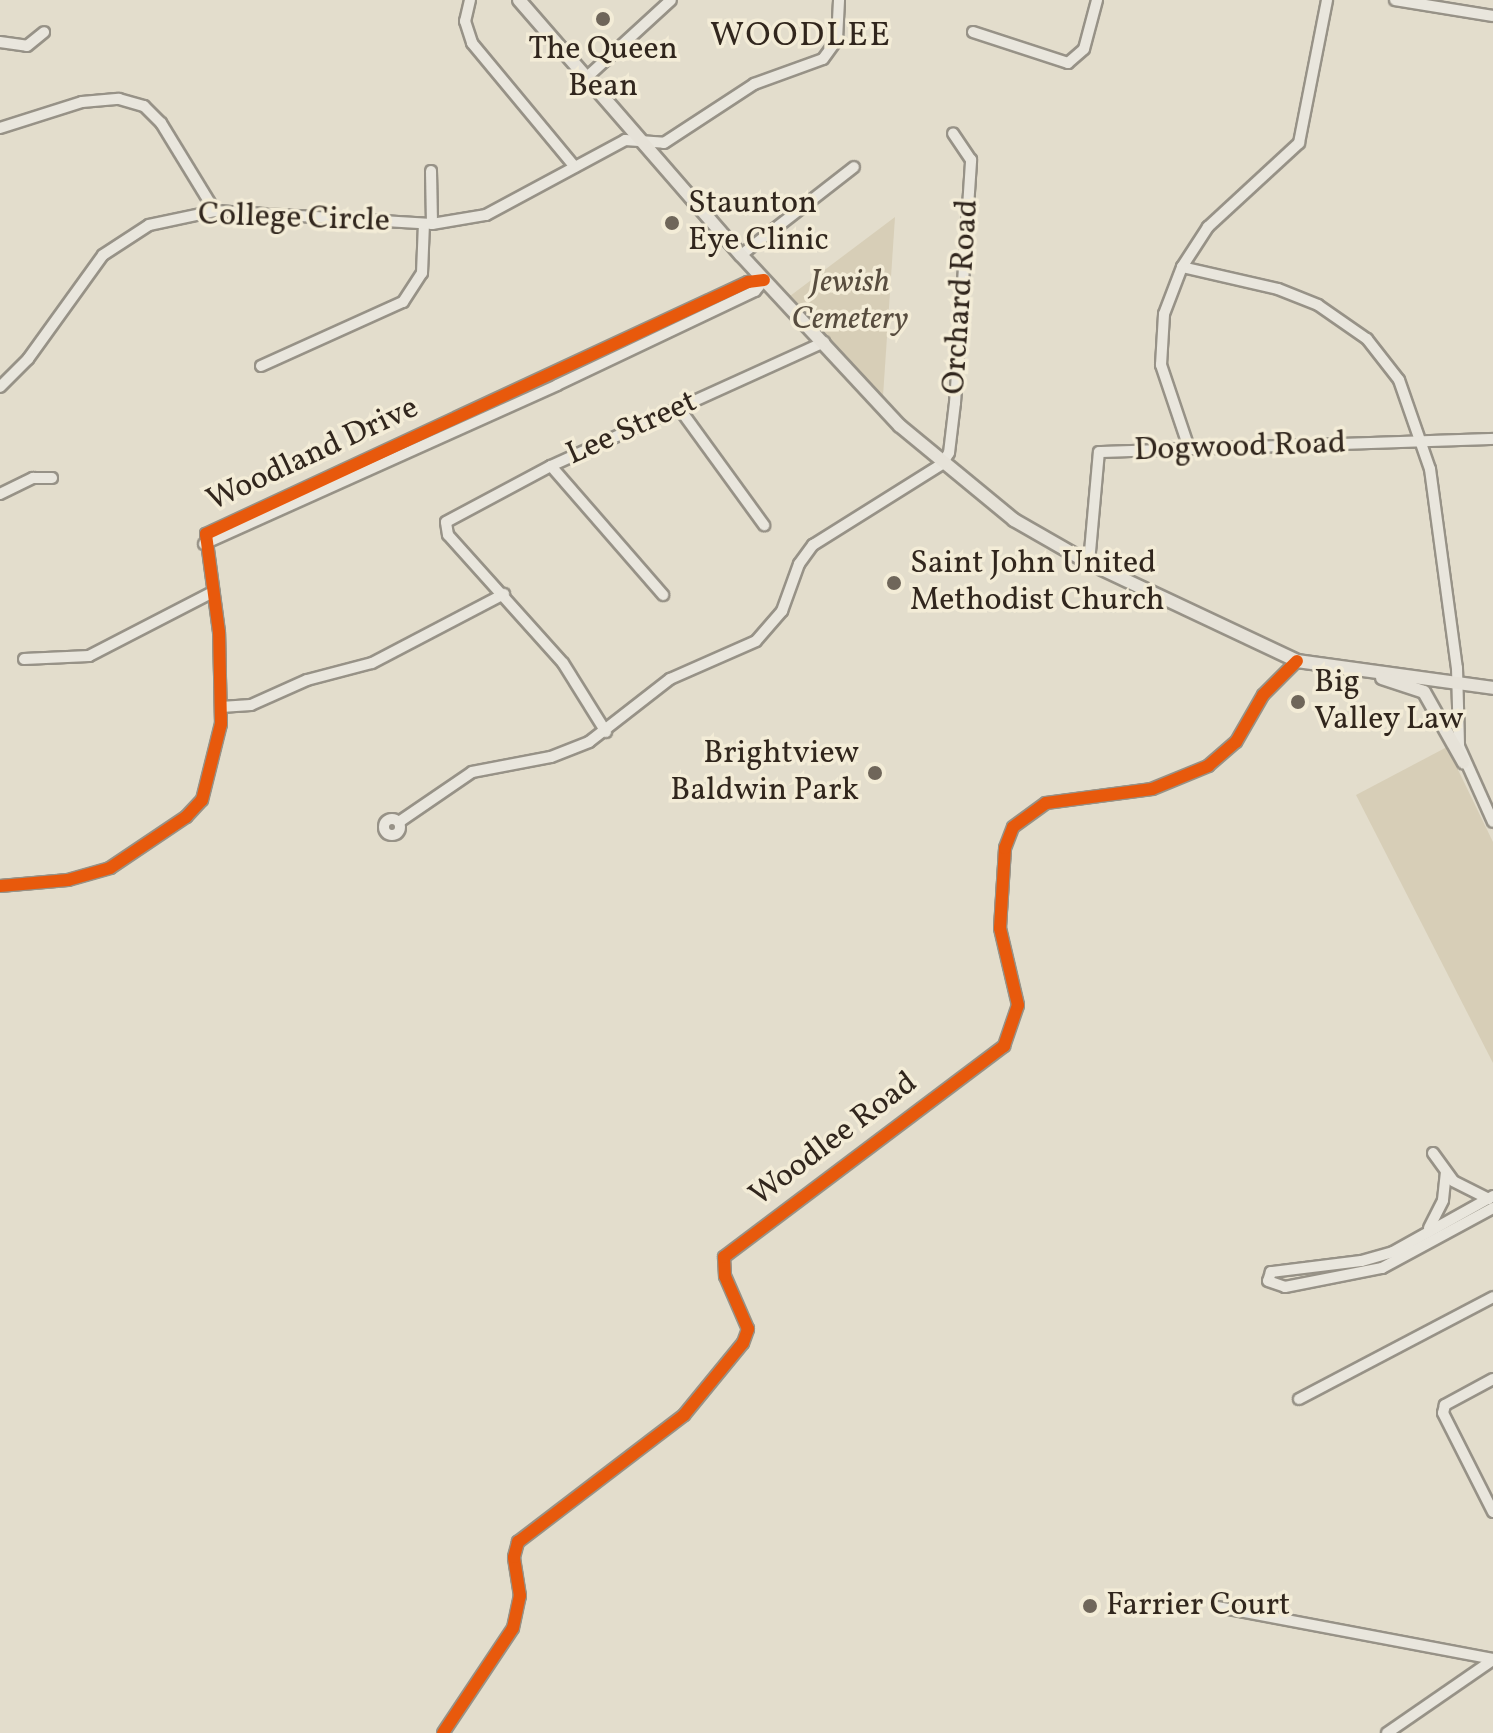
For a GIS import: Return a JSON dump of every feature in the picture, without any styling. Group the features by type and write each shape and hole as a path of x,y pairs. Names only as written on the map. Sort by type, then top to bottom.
{"main road":[{"path":"519,0 764,280 942,464 1014,520 1089,563 1297,661 1493,688"},
{"path":"1348,668 1424,692 1464,763"}],"street":[{"path":"470,0 465,18 470,38 575,167"},
{"path":"586,78 671,0"},
{"name":"College Circle","path":"0,387 28,359 110,248 149,225 215,211 428,224 494,212 625,140 664,143 754,84 826,58 838,37 839,0"},
{"path":"973,32 1068,63 1084,49 1097,0"},
{"path":"1189,448 1159,354 1164,314 1182,267 1227,205 1299,143 1327,0"},
{"path":"1395,0 1493,16"},
{"path":"0,42 27,46 44,32"},
{"path":"0,128 82,102 119,99 144,106 161,123 215,211"},
{"name":"Orchard Road","path":"942,464 949,453 955,403 971,160 953,133"},
{"path":"741,255 854,167"},
{"path":"261,366 403,302 422,273 431,171"},
{"path":"1182,267 1282,290 1347,322 1380,352 1399,380 1430,469 1459,684 1457,734 1464,763 1493,822"},
{"name":"Woodland Drive","path":"0,886 32,886 110,868 196,809 213,767 221,707 213,592 204,544 206,534 748,282 764,280"},
{"name":"Lee Street","path":"504,594 448,535 446,524 551,466 824,342"},
{"path":"679,408 764,525"},
{"name":"Dogwood Road","path":"1089,563 1099,452 1493,439"},
{"path":"399,822 472,772 559,755 606,732 670,679 760,639 779,616 799,564 813,545 942,464"},
{"path":"551,466 663,595"},
{"path":"0,494 33,478 52,478"},
{"path":"24,659 89,656 213,592"},
{"path":"221,707 251,705 307,680 372,663 504,594 563,663 606,732"},
{"name":"Woodlee Road","path":"443,1733 513,1628 520,1596 514,1557 518,1542 684,1415 743,1343 748,1329 725,1276 724,1257 1004,1046 1018,1012 1000,928 1005,848 1013,827 1046,803 1152,789 1208,766 1236,742 1268,687 1297,661"},
{"path":"1433,1153 1461,1187 1492,1202"},
{"path":"1426,1232 1443,1200 1446,1170"},
{"path":"1492,1202 1382,1268 1285,1287 1268,1281 1275,1271 1372,1259 1492,1202"},
{"path":"1299,1399 1493,1297"},
{"path":"1493,1379 1445,1405 1443,1413 1493,1512"},
{"path":"1218,1607 1493,1660"},
{"path":"1387,1733 1493,1660"}],"green space":[{"name":"Jewish Cemetery","path":"895,217 889,307 883,396 790,296"},
{"path":"1447,747 1493,842 1493,1063 1356,795"}],"cycle path":[{"path":"0,886 68,880 110,868 186,817 202,800 221,724 219,632 206,534 748,282 764,280"},
{"path":"443,1733 513,1628 520,1596 514,1557 518,1542 684,1415 743,1343 748,1329 725,1276 724,1257 1004,1046 1018,1005 1000,928 1005,848 1013,827 1046,803 1152,789 1208,766 1236,742 1263,695 1297,661"}],"place":[{"name":"The Queen Bean","path":"603,19"},
{"name":"Staunton Eye Clinic","path":"672,223"},
{"name":"Saint John United Methodist Church","path":"894,583"},
{"name":"Big Valley Law","path":"1298,702"},
{"name":"Brightview Baldwin Park","path":"875,773"},
{"name":"Farrier Court","path":"1090,1606"}],"district":[{"name":"WOODLEE","path":"801,37"}]}
